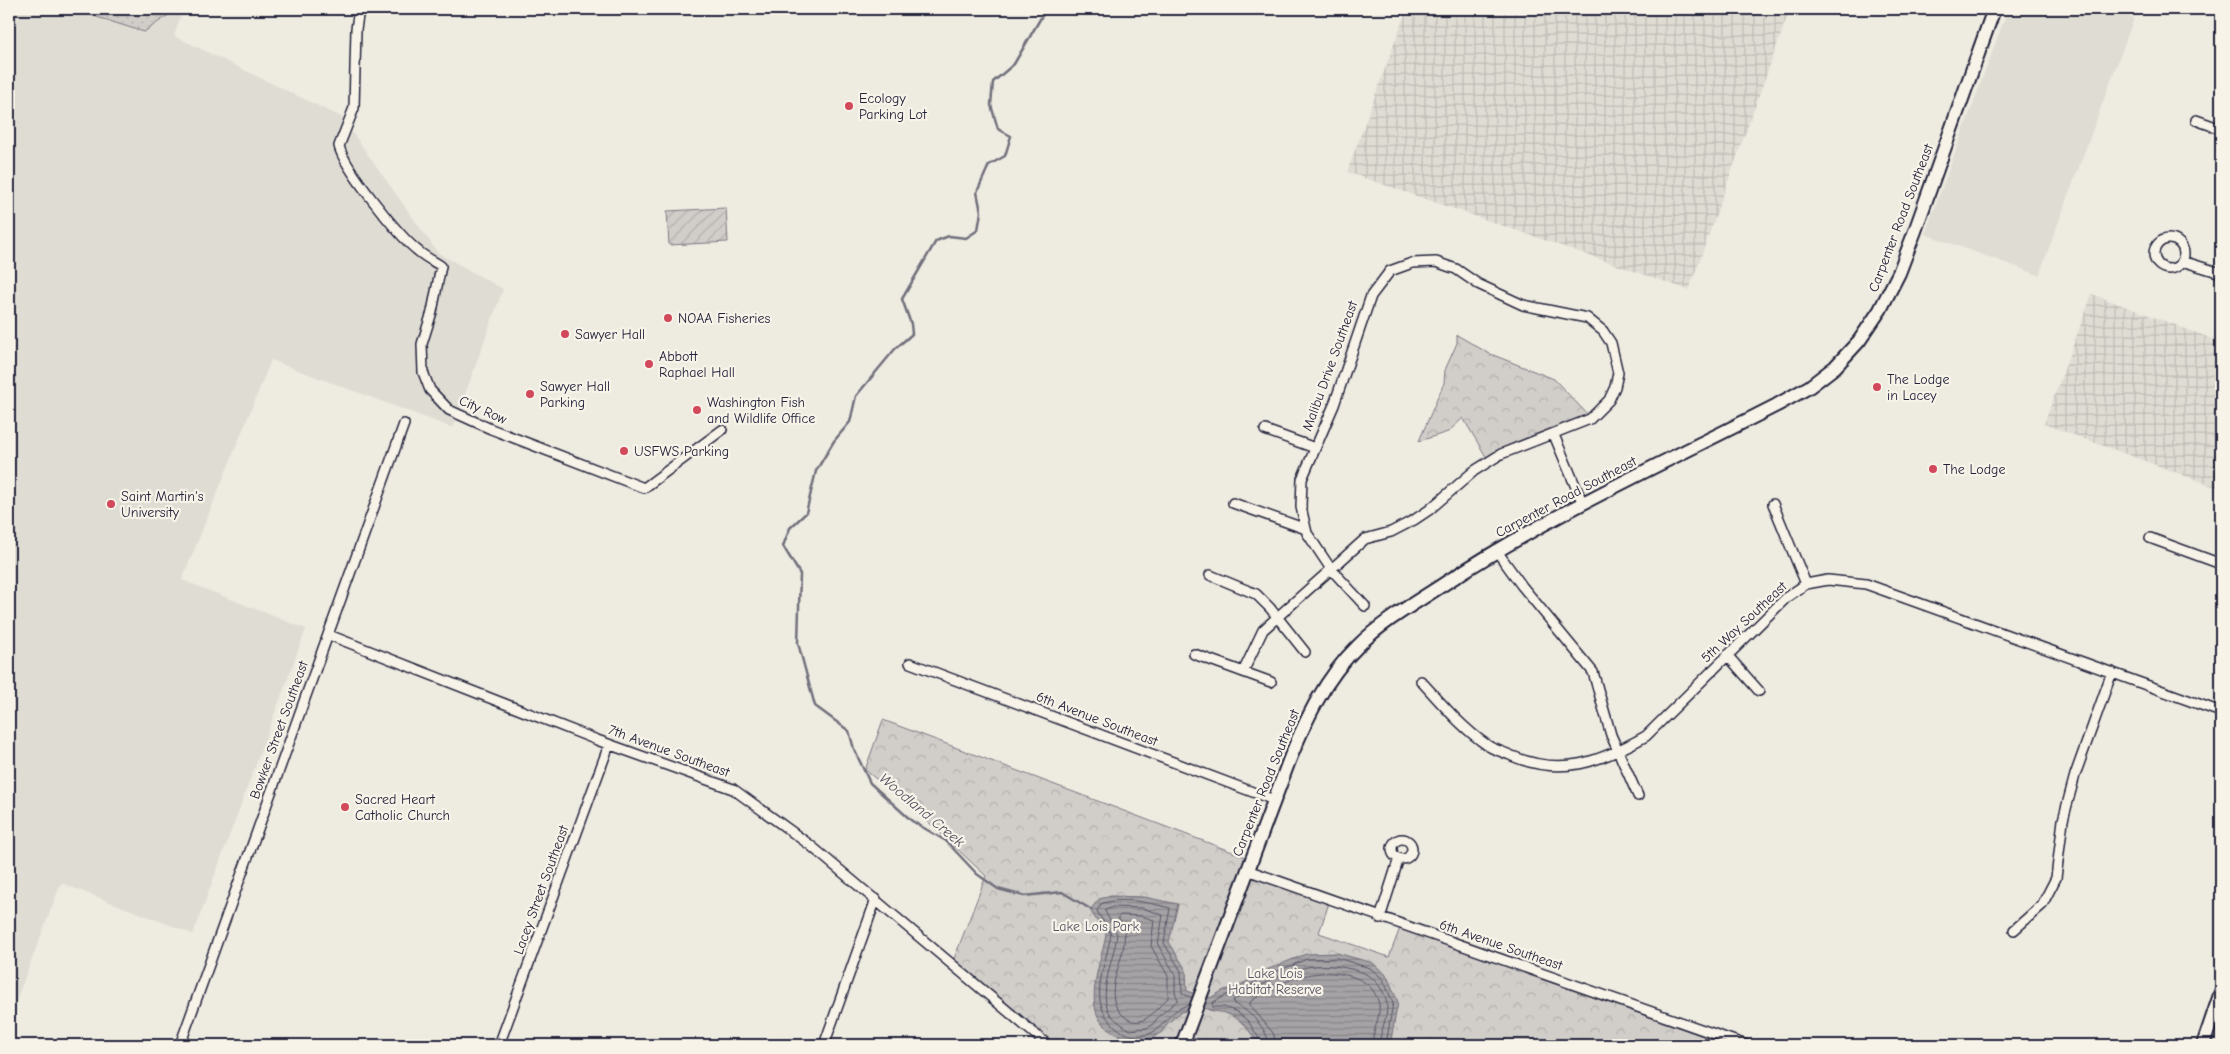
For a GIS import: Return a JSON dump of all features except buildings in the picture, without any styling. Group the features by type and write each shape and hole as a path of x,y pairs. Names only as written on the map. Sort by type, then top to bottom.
{"main road":[{"name":"Carpenter Road Southeast","path":"1182,1045 1236,898 1301,732 1329,680 1358,646 1378,629 1496,550 1809,387 1835,367 1859,342 1880,310 1899,273 1994,9"},
{"path":"2203,1045 2221,992"}],"street":[{"name":"City Row","path":"359,9 356,29 354,108 339,146 350,169 395,228 418,251 441,266 432,312 422,344 423,372 430,390 449,410 490,429 644,488 722,430"},
{"path":"2196,120 2221,129"},
{"path":"2182,261 2221,273"},
{"name":"Malibu Drive Southeast","path":"1243,672 1260,634 1365,539 1392,532 1430,510 1489,461 1512,449 1554,435 1590,419 1601,411 1616,387 1617,362 1612,343 1603,331 1587,318 1523,305 1499,296 1456,269 1436,262 1412,263 1390,271 1371,296 1351,358 1302,480 1301,507 1306,529 1330,569"},
{"name":"Bowker Street Southeast","path":"180,1045 404,424"},
{"path":"1265,430 1315,448"},
{"path":"1554,435 1583,504"},
{"path":"1233,503 1306,529"},
{"path":"1773,504 1806,584"},
{"path":"2150,538 2221,564"},
{"path":"1496,550 1522,586 1593,672 1600,704 1638,796"},
{"path":"1330,569 1365,606"},
{"path":"1210,575 1256,594 1305,652"},
{"name":"5th Way Southeast","path":"1421,681 1451,714 1488,746 1519,759 1553,767 1582,763 1619,751 1646,736 1787,597 1806,584 1828,580 1866,584 2221,712"},
{"name":"7th Avenue Southeast","path":"328,635 609,745 733,789 810,845 1048,1045"},
{"path":"1194,654 1271,682"},
{"path":"1727,655 1759,691"},
{"name":"6th Avenue Southeast","path":"910,663 1274,800"},
{"path":"2014,930 2042,904 2056,878 2063,820 2075,775 2112,672"},
{"name":"Lacey Street Southeast","path":"499,1045 609,745"},
{"path":"1380,918 1399,858"},
{"name":"6th Avenue Southeast","path":"1247,870 1746,1045"},
{"path":"824,1045 876,900"}],"shaded area":[{"name":"Saint Martin's University","path":"9,9 183,9 174,36 341,117 438,253 503,289 453,428 271,360 182,580 306,629 193,934 61,883 9,1019"},
{"path":"1407,9 1790,9 1689,290 1347,172"},
{"path":"2008,9 2110,9 2134,18 2039,275 1925,234"},
{"path":"2092,294 2221,342 2221,489 2044,424"}],"green space":[{"path":"72,9 177,9 144,32"},
{"path":"726,208 728,242 669,245 667,211"},
{"path":"1457,335 1488,353 1554,379 1591,418 1488,460 1463,418 1448,432 1419,441 1444,383 1445,370 1457,343"},
{"path":"883,720 1251,859 1249,875 1329,903 1319,933 1389,957 1400,928 1728,1045 1048,1045 952,964 986,876 922,816 865,770"}],"water":[{"path":"1111,896 1144,897 1178,904 1169,942 1186,970 1187,991 1210,998 1224,990 1238,987 1261,972 1306,954 1337,953 1373,963 1387,976 1398,1002 1390,1045 1259,1045 1245,1026 1236,1018 1203,1007 1181,1012 1167,1024 1162,1032 1152,1038 1127,1041 1102,1023 1094,1003 1096,979 1106,935 1090,910 1099,899"}],"waterway":[{"name":"Woodland Creek","path":"1046,9 1014,64 993,82 991,105 998,129 1011,136 1005,156 989,165 977,192 981,212 978,230 966,238 949,236 936,241 902,299 911,324 912,334 895,349 856,396 850,422 834,441 816,471 806,513 790,528 783,546 800,574 798,643 815,706 849,731 854,749 870,783 912,821 946,841 977,874 998,889 1024,896 1062,892 1092,910"}],"place":[{"name":"Ecology Parking Lot","path":"849,106"},
{"name":"NOAA Fisheries","path":"668,318"},
{"name":"Sawyer Hall","path":"565,334"},
{"name":"Abbott Raphael Hall","path":"649,364"},
{"name":"The Lodge in Lacey","path":"1877,387"},
{"name":"Sawyer Hall Parking","path":"530,394"},
{"name":"Washington Fish and Wildlife Office","path":"697,410"},
{"name":"USFWS Parking","path":"624,451"},
{"name":"The Lodge","path":"1933,469"},
{"name":"Saint Martin's University","path":"111,504"},
{"name":"Sacred Heart Catholic Church","path":"345,807"}],"park label":[{"name":"Lake Lois Park","path":"1096,926"},
{"name":"Lake Lois Habitat Reserve","path":"1275,982"}]}
